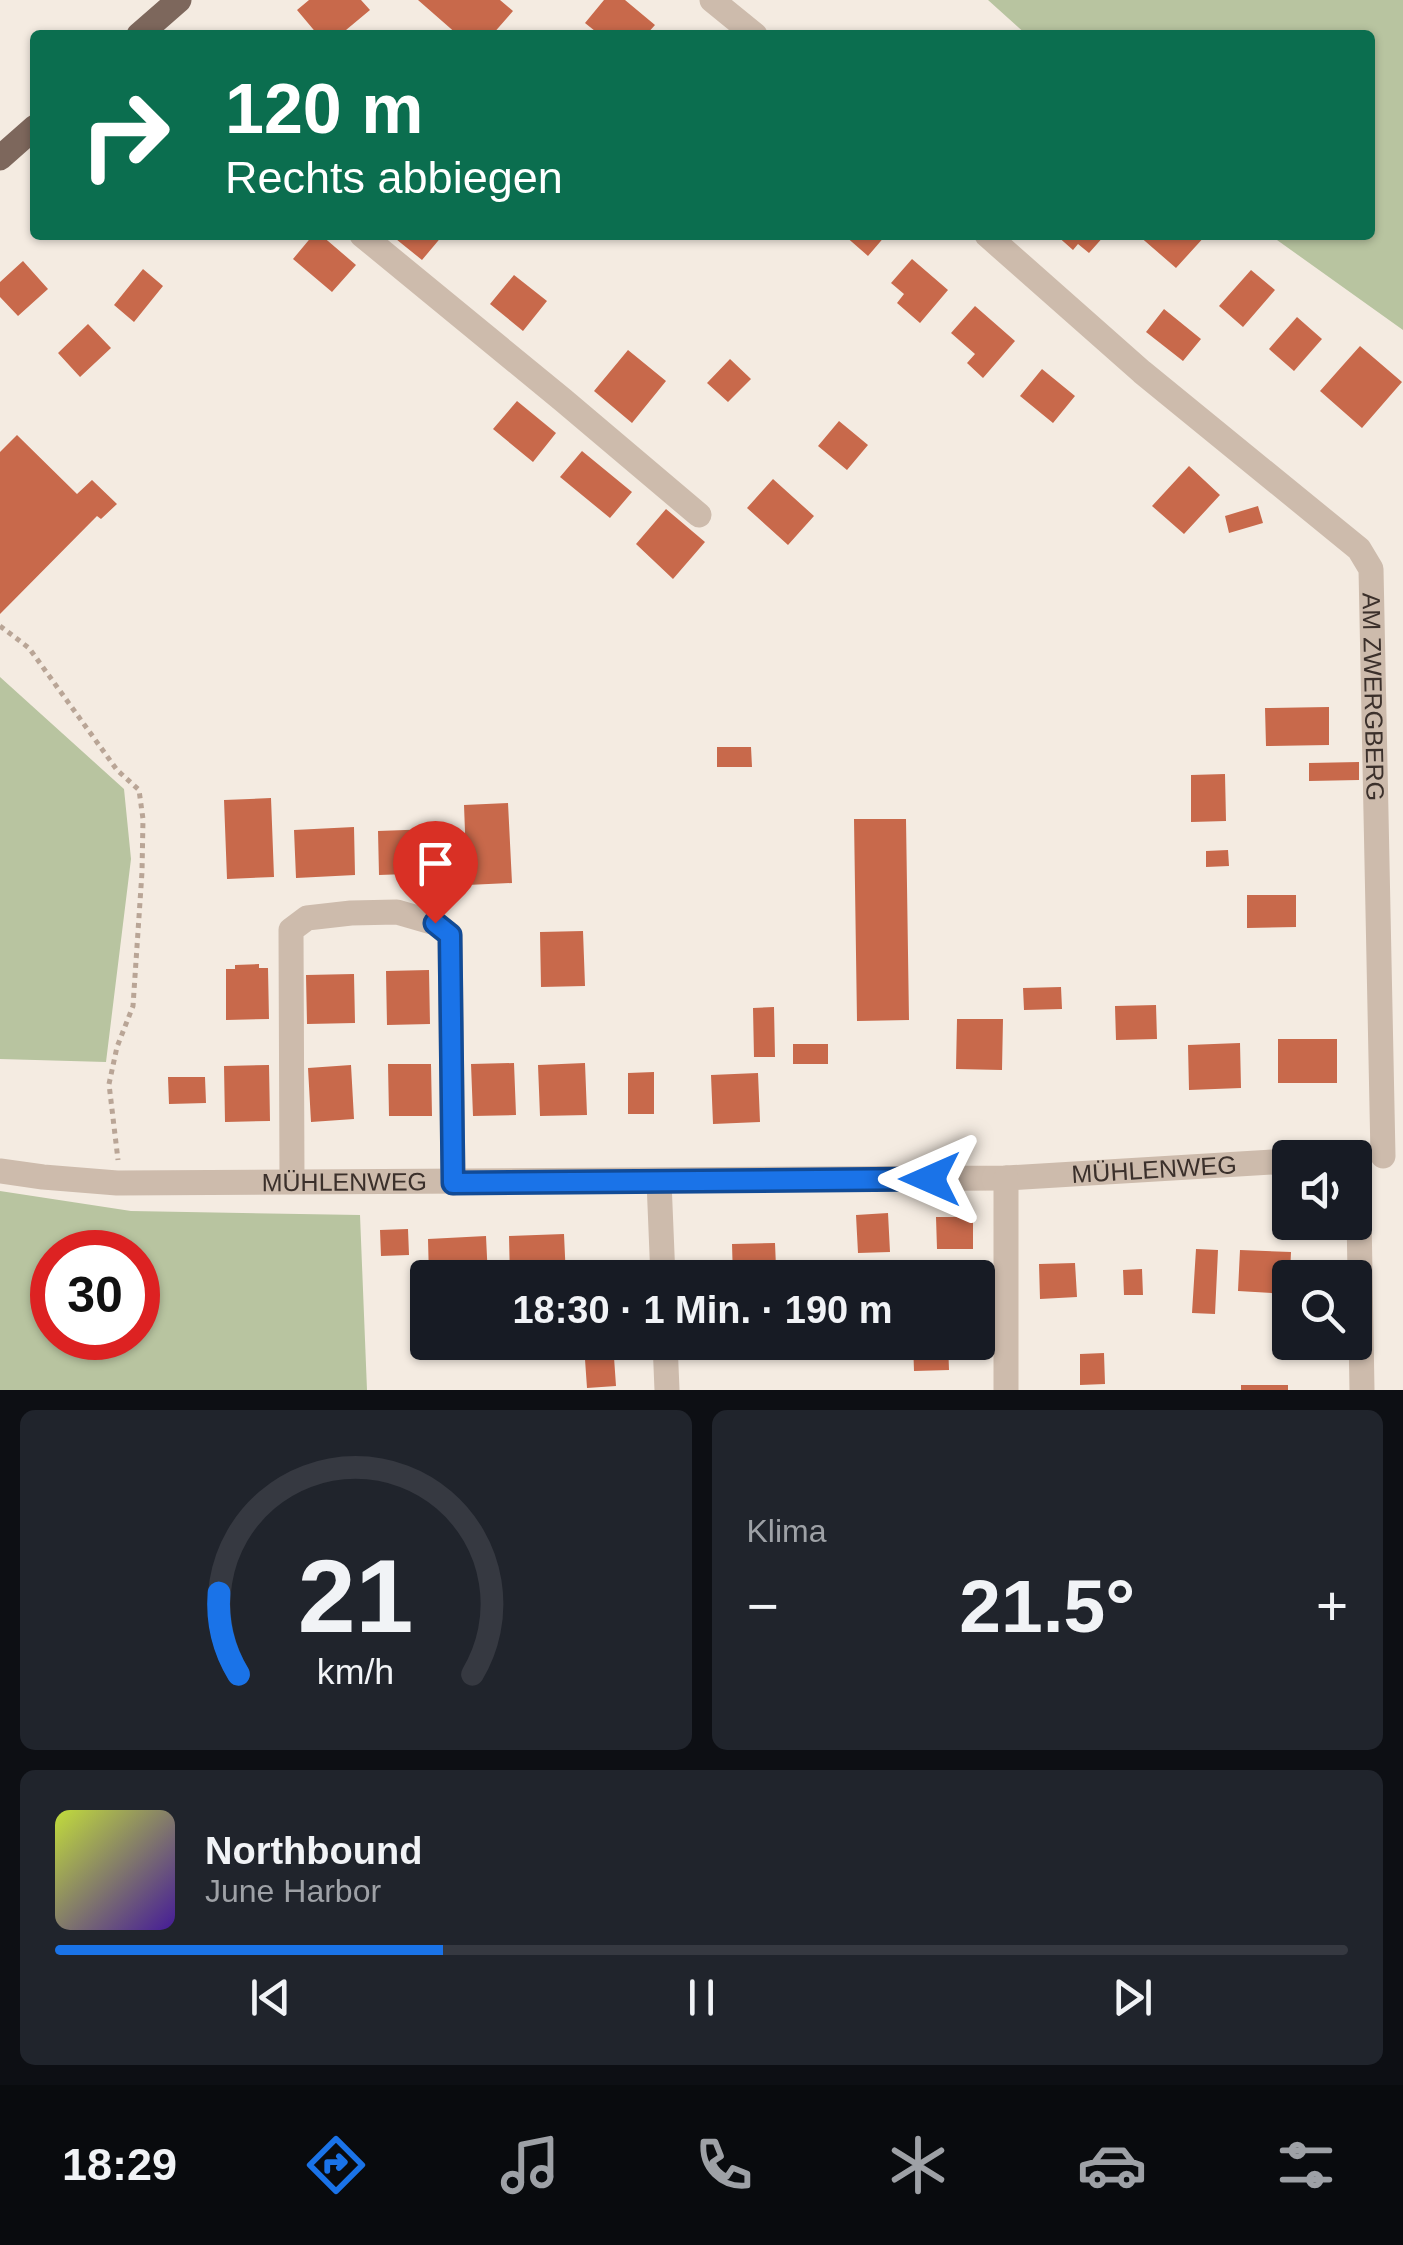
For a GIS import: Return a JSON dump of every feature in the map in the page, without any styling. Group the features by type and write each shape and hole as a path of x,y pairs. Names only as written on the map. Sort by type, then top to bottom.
{"main road":[{"path":"146,30 179,0"},
{"path":"0,158 30,131"}],"street":[{"path":"712,0 749,30"},
{"path":"368,240 699,515"},
{"name":"AM ZWERGBERG","path":"993,240 1142,372 1359,549 1370,569 1372,1140"},
{"path":"292,1180 291,930 307,918 397,912 435,923 450,935 453,1183"},
{"name":"MÜHLENWEG","path":"0,1172 117,1183 453,1183 1006,1178 1272,1162"},
{"path":"1006,1178 1006,1390"},
{"path":"659,1180 661,1260"},
{"name":"AM ZWERGBERG","path":"1362,1390 1368,1240"},
{"path":"665,1360 666,1390"}],"path":[{"path":"0,626 29,648 116,770 139,790 142,872 133,1006 117,1047 109,1084 118,1154 117,1183"}],"green space":[{"path":"988,0 1403,0 1403,330 1277,240 1375,240 1375,30 1021,30"},
{"path":"0,677 124,789 131,859 106,1062 0,1059"},
{"path":"0,1191 131,1211 360,1215 367,1390 0,1390"}],"building":[{"path":"309,0 361,0 370,10 346,30 314,30 297,10"},
{"path":"418,0 500,0 513,11 496,30 452,30"},
{"path":"604,0 625,0 655,25 650,30 594,30 585,23"},
{"path":"309,240 327,240 356,265 332,292 293,259"},
{"path":"397,240 439,240 422,260"},
{"path":"850,240 882,240 868,256"},
{"path":"1062,240 1101,240 1089,253 1078,244 1073,250"},
{"path":"1144,240 1201,240 1176,268"},
{"path":"912,259 948,290 920,323 897,303 904,294 891,283"},
{"path":"23,261 48,289 18,316 0,297 0,282"},
{"path":"143,269 163,286 134,322 114,305"},
{"path":"1251,270 1275,290 1243,327 1219,306"},
{"path":"514,275 547,301 523,331 490,304"},
{"path":"975,306 1015,341 983,378 967,363 975,354 951,333"},
{"path":"1164,309 1201,339 1183,361 1146,332"},
{"path":"1297,317 1322,339 1294,371 1269,349"},
{"path":"88,324 111,348 80,377 58,353"},
{"path":"1360,346 1402,382 1362,428 1320,391"},
{"path":"628,350 666,381 632,423 594,391"},
{"path":"730,359 751,379 728,402 707,383"},
{"path":"1042,369 1075,396 1053,423 1020,396"},
{"path":"517,401 556,433 533,462 493,429"},
{"path":"839,421 868,445 847,470 818,446"},
{"path":"17,435 77,494 92,480 117,504 101,519 97,516 0,614 0,452"},
{"path":"582,451 632,492 610,518 560,477"},
{"path":"1189,466 1220,495 1184,534 1152,506"},
{"path":"773,479 814,516 788,545 747,508"},
{"path":"1258,506 1263,523 1229,533 1225,516"},
{"path":"666,509 705,542 673,579 636,544"},
{"path":"1329,707 1329,745 1266,746 1265,708"},
{"path":"717,747 751,747 752,767 717,767"},
{"path":"1359,762 1359,780 1309,781 1309,763"},
{"path":"1225,774 1226,821 1191,822 1191,775"},
{"path":"271,798 274,877 227,879 224,800"},
{"path":"508,803 512,883 467,885 464,805"},
{"path":"854,819 906,819 909,1020 857,1021"},
{"path":"354,827 355,875 296,878 294,830"},
{"path":"433,829 435,873 379,875 378,831"},
{"path":"1228,850 1229,866 1206,867 1206,851"},
{"path":"1247,895 1296,895 1296,927 1247,928"},
{"path":"583,931 585,986 541,987 540,932"},
{"path":"259,964 259,968 268,968 269,1019 226,1020 226,969"},
{"path":"429,970 430,1024 387,1025 386,971"},
{"path":"354,974 355,1023 307,1024 306,975"},
{"path":"1061,987 1062,1009 1024,1010 1023,988"},
{"path":"1156,1005 1157,1039 1116,1040 1115,1006"},
{"path":"774,1007 775,1057 754,1057 753,1008"},
{"path":"957,1019 1003,1019 1002,1070 956,1069"},
{"path":"1278,1039 1337,1039 1337,1083 1278,1083"},
{"path":"1240,1043 1241,1088 1189,1090 1188,1045"},
{"path":"793,1044 828,1044 828,1064 793,1064"},
{"path":"514,1063 516,1115 473,1116 471,1064"},
{"path":"585,1063 587,1115 540,1116 538,1065"},
{"path":"388,1064 431,1064 432,1116 389,1116"},
{"path":"269,1065 270,1121 225,1122 224,1066"},
{"path":"351,1065 354,1119 311,1122 308,1068"},
{"path":"654,1072 654,1114 628,1114 628,1073"},
{"path":"758,1073 760,1122 713,1124 711,1075"},
{"path":"168,1077 205,1077 206,1103 169,1104"},
{"path":"888,1213 890,1252 858,1253 856,1215"},
{"path":"936,1217 973,1217 973,1249 937,1249"},
{"path":"408,1229 409,1255 381,1256 380,1230"},
{"path":"564,1234 565,1260 510,1260 509,1236"},
{"path":"486,1236 487,1260 429,1260 428,1239"},
{"path":"775,1243 776,1260 732,1260 732,1244"},
{"path":"1196,1249 1218,1250 1215,1314 1192,1313"},
{"path":"1240,1250 1291,1252 1291,1260 1272,1260 1272,1293 1238,1291"},
{"path":"1075,1263 1077,1297 1040,1299 1039,1264"},
{"path":"1142,1269 1143,1295 1124,1295 1123,1270"},
{"path":"1104,1353 1105,1384 1080,1385 1080,1354"},
{"path":"585,1360 614,1360 616,1386 587,1388"},
{"path":"914,1360 949,1360 949,1370 914,1371"},
{"path":"1241,1385 1288,1385 1288,1390 1241,1390"}],"route":[{"path":"435,923 450,935 453,1183 930,1179"}]}
